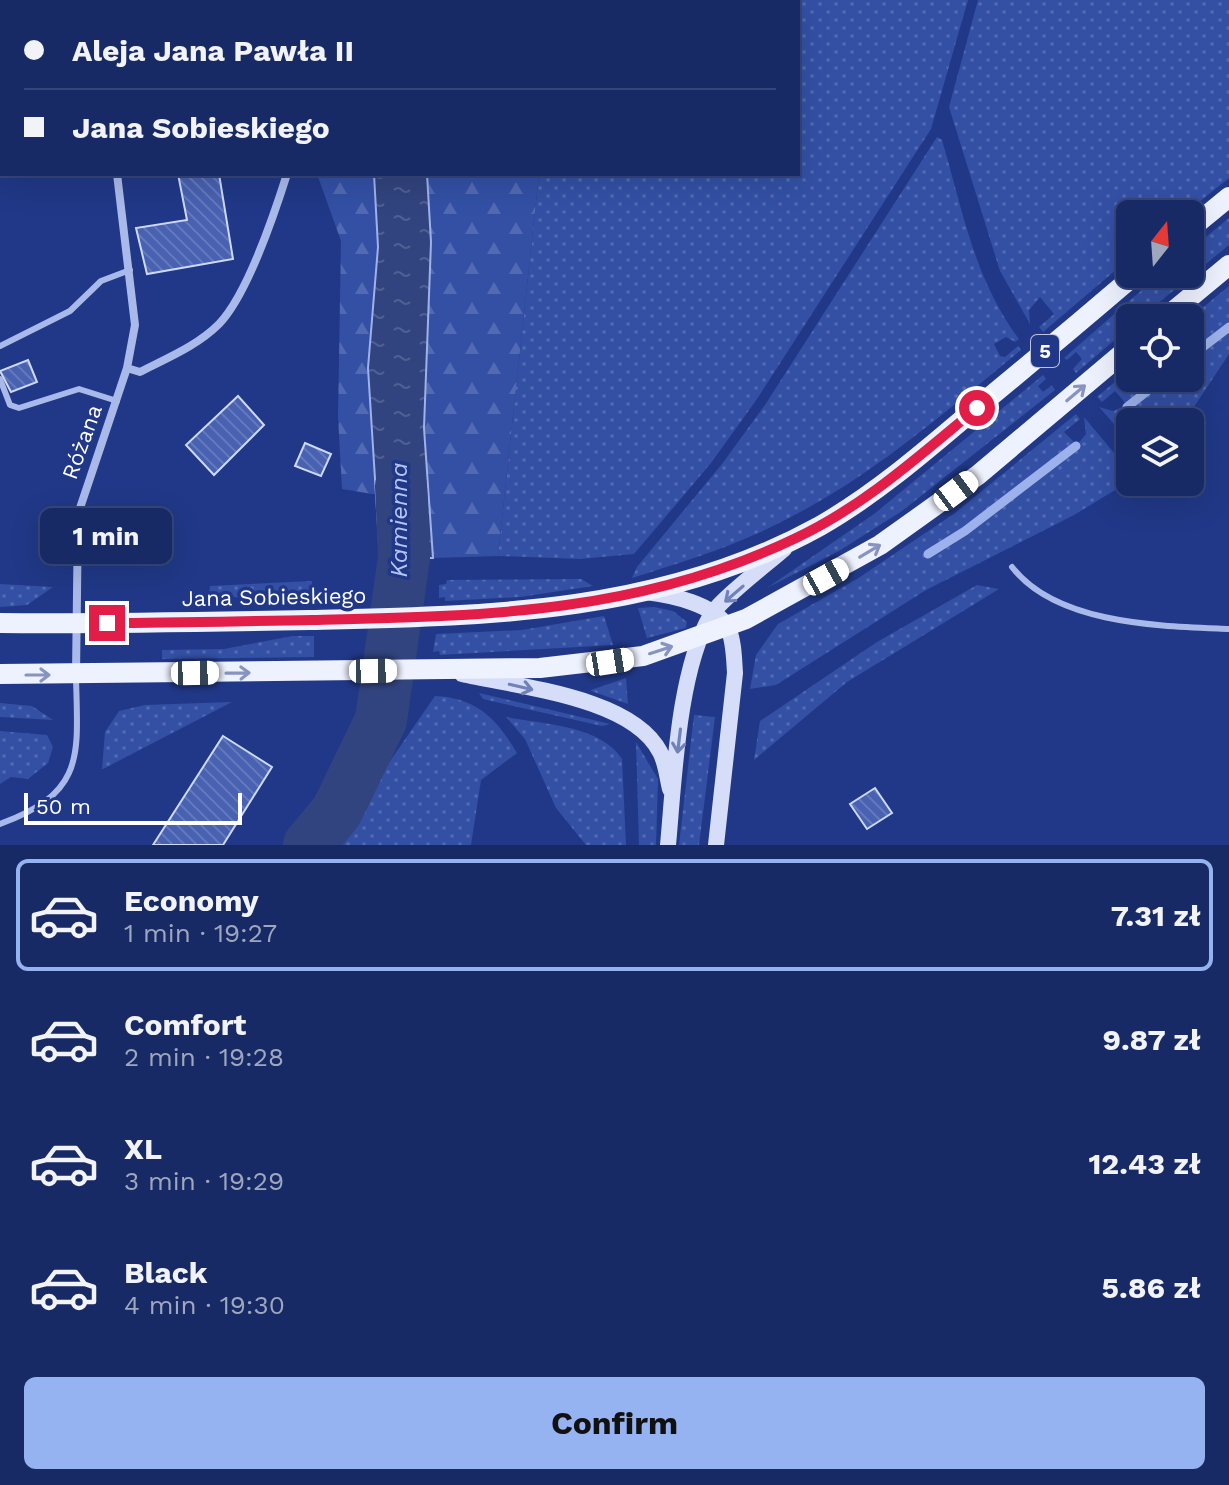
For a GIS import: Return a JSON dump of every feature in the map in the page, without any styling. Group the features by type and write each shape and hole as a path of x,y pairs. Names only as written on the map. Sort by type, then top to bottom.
{"main road":[{"path":"1204,218 1229,197"},
{"path":"1182,304 1229,265"},
{"name":"5","path":"643,591 746,560 798,538 890,480 1119,288"},
{"name":"5","path":"0,674 438,670 610,662 643,656 701,637 720,620 848,565 978,475 1116,359"},
{"name":"Jana Sobieskiego","path":"0,623 436,618 536,611 643,591"}],"street":[{"name":"Różana","path":"76,675 78,514 127,368 135,325 117,176"},
{"path":"127,368 140,372 202,339 220,323 238,296 286,176"},
{"path":"720,620 798,538"},
{"path":"643,591 675,597 720,620 735,673 716,845"},
{"path":"668,845 683,713 701,637"},
{"path":"438,670 588,703 630,720 660,752 671,807"}],"lane":[{"path":"0,346 70,311 101,281 130,270"},
{"path":"0,379 10,405 19,408 79,389 117,401"},
{"path":"1012,567 1025,585 1052,599 1104,617 1160,626 1229,629"},
{"path":"0,824 31,809 66,783 77,748 76,675"}],"green space":[{"path":"800,0 968,0 931,129 757,399 711,463 634,554 580,559 498,556 539,176 800,176"},
{"path":"978,0 1229,0 1229,178 1202,200 1116,200 1116,270 1043,332 1039,327 1054,314 1040,297 1029,310 1030,324 1000,271 949,107"},
{"path":"937,137 942,140 980,268 1019,339 1015,342 1006,337 994,344 1000,356 1005,357 1018,346 1021,350 908,441 819,502 750,537 632,578 637,567 722,464 765,405"},
{"path":"318,176 374,176 378,247 368,368 378,495 342,489 338,417 341,241"},
{"path":"427,176 539,176 498,556 433,558 424,428 431,242"},
{"path":"1229,218 1229,245 1204,266 1204,239"},
{"path":"1229,286 1229,354 1204,392 1204,307"},
{"path":"1144,288 1177,288 1157,304 1126,304"},
{"path":"1116,312 1116,339 1076,373 1073,369 1082,359 1076,352 1067,360 1064,358"},
{"path":"1043,375 1046,379 1038,386 1043,392 1052,385 1055,390 902,511 839,551 767,588 874,514"},
{"path":"1116,381 1116,392 1204,392 1193,408 1120,408 1127,405 1115,391 1102,402 1097,397"},
{"path":"1099,407 1116,410 1116,426"},
{"path":"1076,414 1080,419 1064,432 1077,445 1086,434 1084,417 1116,455 1116,490 1074,515 926,590 776,685 750,689 756,655 778,624 857,579 955,513"},
{"path":"581,579 593,586 520,597 445,601 445,597 439,598 439,585 446,584 447,580"},
{"path":"312,581 312,603 209,595 210,586"},
{"path":"0,584 53,587 27,605 0,607"},
{"path":"977,585 999,589 847,682 754,760 760,721 877,642"},
{"path":"638,608 673,611 687,622 686,628 647,638"},
{"path":"604,616 613,645 440,655 439,651 433,652 436,634 522,630"},
{"path":"293,636 314,636 314,657 162,659 162,650 224,649"},
{"path":"626,678 628,704 591,691 591,690"},
{"path":"479,693 610,724 602,726 483,699"},
{"path":"435,696 463,701 484,712 502,730 517,753 481,780 471,845 332,845"},
{"path":"232,702 102,769 105,732 119,711 145,705"},
{"path":"0,703 32,706 53,720 0,717"},
{"path":"694,715 715,717 699,845 679,845"},
{"path":"506,717 570,728 600,739 612,748 622,759 626,845 586,845 556,808 525,739"},
{"path":"0,731 47,735 53,747 48,763 28,779 11,777 0,784"},
{"path":"636,742 658,779 656,845 639,845"}],"water":[{"path":"374,176 427,176 431,242 424,428 433,558 380,558 368,368 378,247"}],"building":[{"path":"178,176 219,176 233,259 147,274 136,228 187,220"},
{"path":"28,360 37,382 11,392 0,371"},
{"path":"238,396 264,425 214,475 186,445"},
{"path":"305,443 331,454 321,476 295,466"},
{"path":"223,736 272,767 223,845 153,845"},
{"path":"875,788 892,813 867,829 850,804"}],"waterway":[{"path":"1204,346 1229,327"},
{"path":"1127,407 1146,392"},
{"path":"928,554 965,531 1076,446"},
{"name":"Kamienna","path":"309,845 337,811 381,720 404,558 401,486"}],"route":[{"path":"107,623 436,618 521,613 624,596 696,577 798,538 890,480 977,408"}]}
